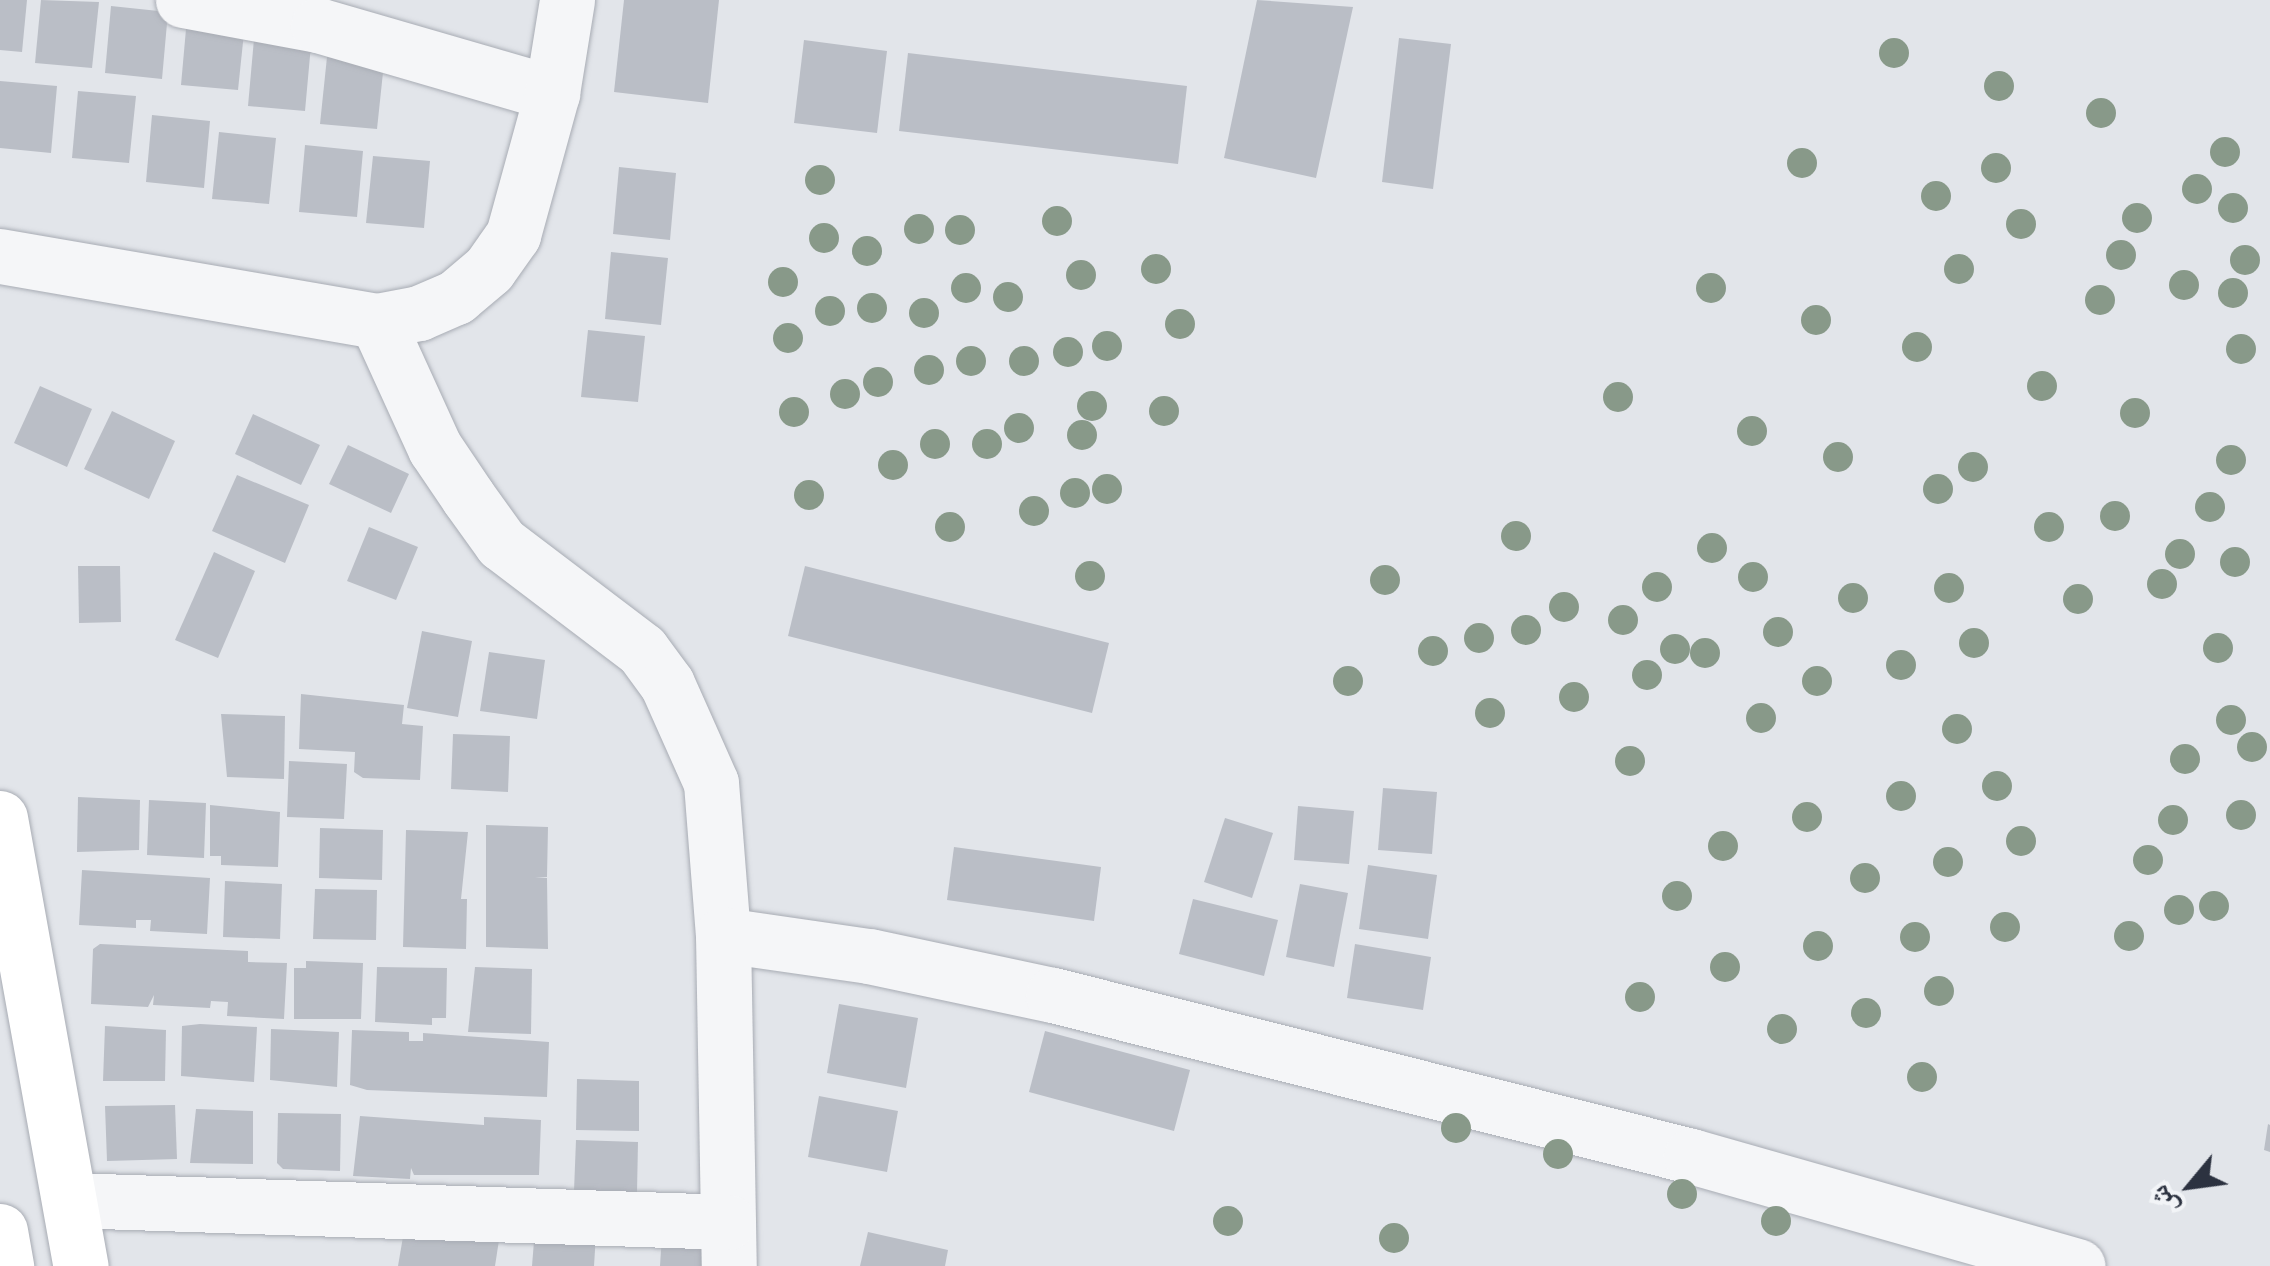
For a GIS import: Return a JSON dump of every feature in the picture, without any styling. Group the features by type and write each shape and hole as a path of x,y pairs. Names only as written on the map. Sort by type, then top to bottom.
{"main road":[{"path":"0,818 81,1266"},
{"path":"0,1231 6,1266"}],"street":[{"path":"0,256 378,321 418,314 456,296 489,269 522,209 552,93 567,0"},
{"path":"194,1 318,25 552,93"},
{"path":"70,1200 729,1244 723,935 711,783 667,684 619,628 501,543 435,448 378,321"},
{"path":"723,935 869,956 1053,994 1691,1156 2078,1266"}],"building":[{"path":"0,0 27,0 22,52 0,50"},
{"path":"41,0 99,2 92,68 35,63"},
{"path":"624,0 719,0 708,103 614,92"},
{"path":"1257,0 1353,7 1316,178 1224,158"},
{"path":"111,6 168,12 162,79 105,73"},
{"path":"187,18 245,23 238,90 181,85"},
{"path":"1399,38 1451,44 1433,189 1382,182"},
{"path":"254,39 311,45 305,111 248,106"},
{"path":"804,40 887,51 877,133 794,123"},
{"path":"908,53 1187,86 1178,164 899,131"},
{"path":"327,57 384,63 377,129 320,124"},
{"path":"0,81 57,86 51,153 0,148"},
{"path":"78,91 136,96 129,163 72,158"},
{"path":"152,115 210,121 204,188 146,182"},
{"path":"219,132 276,138 269,204 212,199"},
{"path":"305,145 363,151 357,217 299,212"},
{"path":"373,156 430,161 424,228 366,223"},
{"path":"619,167 676,173 670,240 613,234"},
{"path":"611,252 668,258 661,325 605,319"},
{"path":"588,330 645,336 638,402 581,397"},
{"path":"40,386 92,409 67,467 14,443"},
{"path":"112,411 175,441 149,499 84,469"},
{"path":"253,414 320,445 301,485 235,454"},
{"path":"348,445 409,474 391,513 329,484"},
{"path":"237,475 309,505 285,563 212,531"},
{"path":"369,527 418,547 396,600 347,581"},
{"path":"214,552 255,571 218,658 175,640"},
{"path":"78,566 120,566 121,622 79,623"},
{"path":"805,566 1109,643 1092,713 788,636"},
{"path":"422,631 472,641 458,717 407,708"},
{"path":"489,652 545,660 537,719 480,711"},
{"path":"301,694 404,705 402,724 423,726 420,780 363,778 354,772 355,752 299,749"},
{"path":"221,714 285,716 284,779 227,777"},
{"path":"453,734 510,736 508,792 451,789"},
{"path":"289,761 347,764 344,819 287,817"},
{"path":"1383,788 1437,792 1432,854 1378,850"},
{"path":"78,797 140,800 139,850 77,852"},
{"path":"149,800 206,803 204,858 147,855"},
{"path":"210,805 280,812 278,867 221,865 221,856 210,856"},
{"path":"1298,806 1354,811 1349,864 1294,860"},
{"path":"1225,818 1273,833 1252,898 1204,882"},
{"path":"486,825 548,827 547,877 535,878 547,878 548,949 486,947"},
{"path":"320,828 383,830 382,880 319,878"},
{"path":"406,830 468,832 461,899 467,899 466,949 403,947"},
{"path":"954,847 1101,867 1094,921 947,900"},
{"path":"1368,865 1437,875 1428,939 1359,929"},
{"path":"82,870 210,878 207,934 150,931 151,920 136,920 136,928 79,925"},
{"path":"225,881 282,884 280,939 223,937"},
{"path":"1300,884 1348,893 1334,967 1286,957"},
{"path":"315,889 377,890 376,940 313,939"},
{"path":"1193,899 1278,920 1264,976 1179,954"},
{"path":"100,944 248,951 248,962 287,963 284,1019 227,1016 228,1002 211,1001 210,1008 153,1005 154,995 148,1007 91,1004 93,949"},
{"path":"1355,944 1431,957 1423,1010 1347,998"},
{"path":"306,961 363,963 361,1019 294,1019 294,968 306,968"},
{"path":"377,967 447,968 446,1018 432,1018 432,1025 375,1022"},
{"path":"475,967 532,969 531,1034 468,1032"},
{"path":"839,1004 918,1018 906,1088 827,1073"},
{"path":"105,1026 166,1030 165,1081 103,1081"},
{"path":"182,1026 257,1027 254,1082 181,1076"},
{"path":"271,1029 339,1032 337,1087 270,1080"},
{"path":"352,1030 409,1032 409,1041 423,1041 423,1033 549,1042 547,1097 367,1090 350,1085"},
{"path":"1045,1031 1190,1070 1174,1131 1029,1092"},
{"path":"577,1079 639,1081 639,1131 576,1130"},
{"path":"819,1096 898,1111 887,1172 808,1157"},
{"path":"175,1105 177,1159 107,1161 105,1106"},
{"path":"196,1109 253,1111 253,1164 190,1163"},
{"path":"278,1113 341,1114 340,1171 283,1169 277,1163"},
{"path":"360,1116 484,1125 484,1117 541,1120 539,1175 414,1175 411,1168 410,1179 353,1176"},
{"path":"2270,1125 2270,1152 2264,1150"},
{"path":"576,1140 638,1142 637,1192 574,1191"},
{"path":"405,1225 499,1240 495,1266 398,1266"},
{"path":"535,1229 596,1234 594,1266 532,1266"},
{"path":"868,1232 948,1250 945,1266 860,1266"},
{"path":"662,1235 708,1240 706,1266 660,1266"}]}
